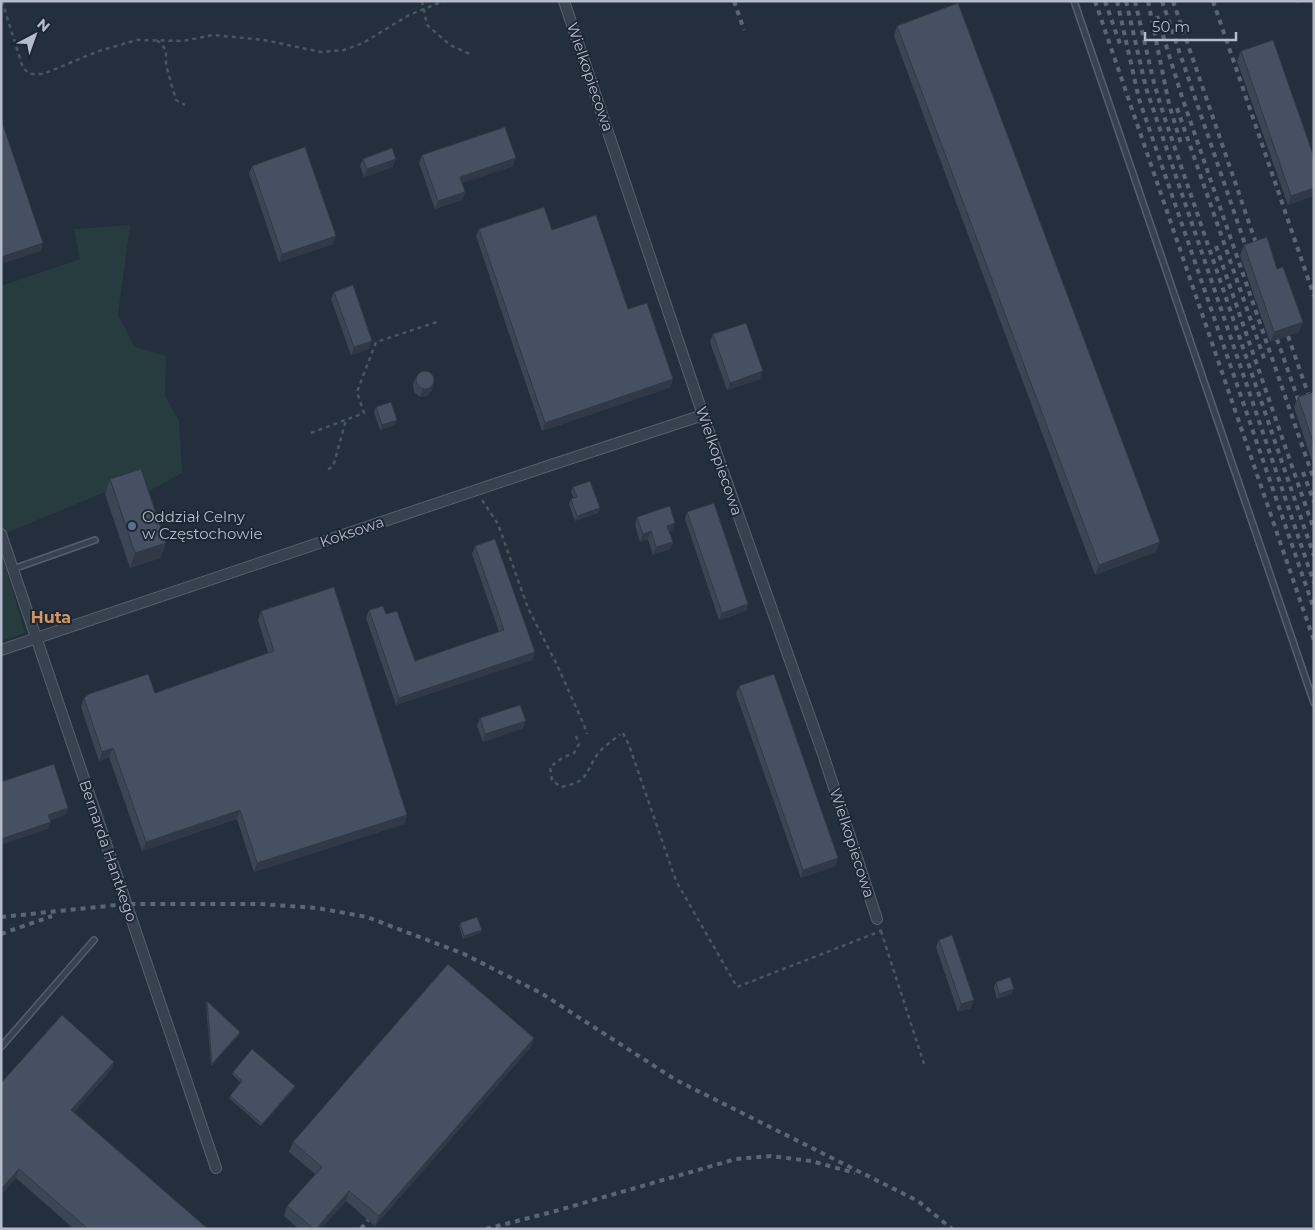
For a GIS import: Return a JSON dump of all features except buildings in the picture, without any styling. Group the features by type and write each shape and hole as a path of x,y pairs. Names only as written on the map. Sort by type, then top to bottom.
{"street":[{"name":"Wielkopiecowa","path":"564,1 703,415 822,751 878,919"},
{"name":"Koksowa","path":"1,650 703,415"},
{"name":"Bernarda Hantkego","path":"1,534 216,1168"}],"lane":[{"path":"1074,1 1314,703"},
{"path":"13,569 95,540"},
{"path":"1,1047 94,940"}],"path":[{"path":"2,1 23,68 30,74 43,74 99,51 137,40 183,41 213,35 264,40 321,52 344,50 363,43 409,15 444,1"},
{"path":"422,1 428,25 450,45 472,55"},
{"path":"157,40 166,50 166,65 176,100 185,106"},
{"path":"311,433 364,413 356,392 376,342 437,322"},
{"path":"328,469 333,467 346,420"},
{"path":"476,490 498,524 528,608 558,667 584,725 586,734"},
{"path":"576,736 579,744 574,753 562,758 550,767 552,780 561,787 577,784 588,772 598,754 621,734 629,744 676,881 737,987 881,931"},
{"path":"878,919 924,1064"}],"green space":[{"path":"130,225 118,315 135,347 166,356 165,396 179,421 182,473 149,491 144,476 1,535 1,286 80,259 74,229"},
{"path":"1,552 25,633 1,641"}],"railway":[{"path":"734,1 744,30"},
{"path":"1095,1 1314,641"},
{"path":"1105,1 1120,44"},
{"path":"1117,1 1139,99 1314,609"},
{"path":"1126,1 1146,88 1314,583"},
{"path":"1135,1 1154,83 1164,116 1314,556"},
{"path":"1148,1 1169,104 1182,147"},
{"path":"1162,1 1248,253"},
{"path":"1173,1 1258,249"},
{"path":"1213,1 1314,296"},
{"path":"1157,16 1182,97 1314,480"},
{"path":"1177,108 1265,361"},
{"path":"1216,246 1314,530"},
{"path":"1288,336 1311,402"},
{"path":"1277,339 1300,405"},
{"path":"1303,472 1314,502"},
{"path":"1,917 126,904 260,904 317,908 367,917 464,954 541,993 676,1080 918,1201 952,1229"},
{"path":"1,934 52,916"},
{"path":"486,1229 736,1159 771,1156 811,1161 855,1173"},
{"path":"361,1229 368,1220"}],"place":[{"name":"Oddział Celny w Częstochowie","path":"132,526"}],"district":[{"name":"Huta","path":"51,617"}]}
